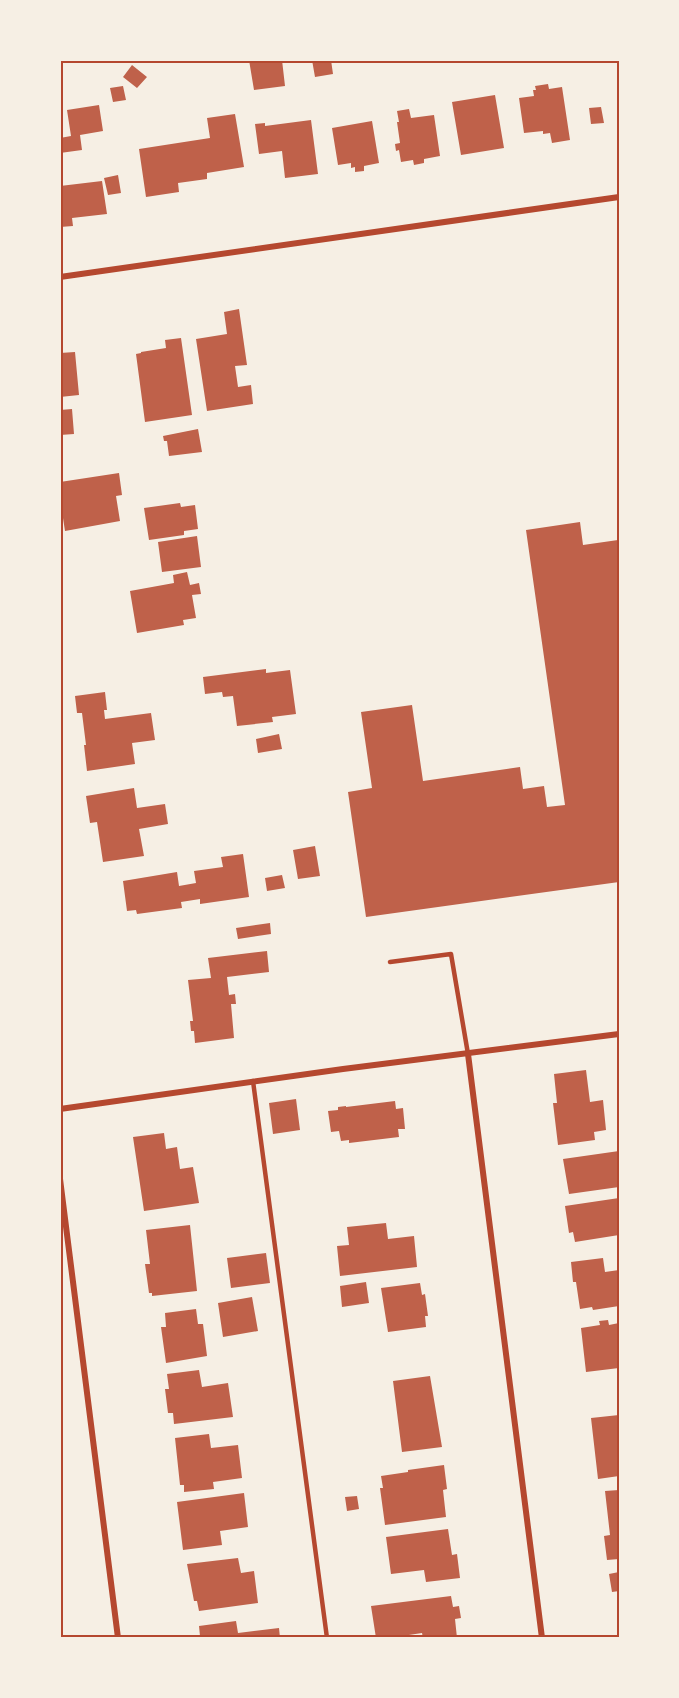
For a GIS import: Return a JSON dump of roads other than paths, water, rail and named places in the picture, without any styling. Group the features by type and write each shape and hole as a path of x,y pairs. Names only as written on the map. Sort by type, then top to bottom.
{"street":[{"path":"60,277 619,197"},
{"path":"60,1109 253,1081 619,1034"},
{"path":"468,1054 542,1638"},
{"path":"60,1179 118,1638"}],"lane":[{"path":"390,962 451,954 468,1054"},
{"path":"253,1081 327,1638"}]}
